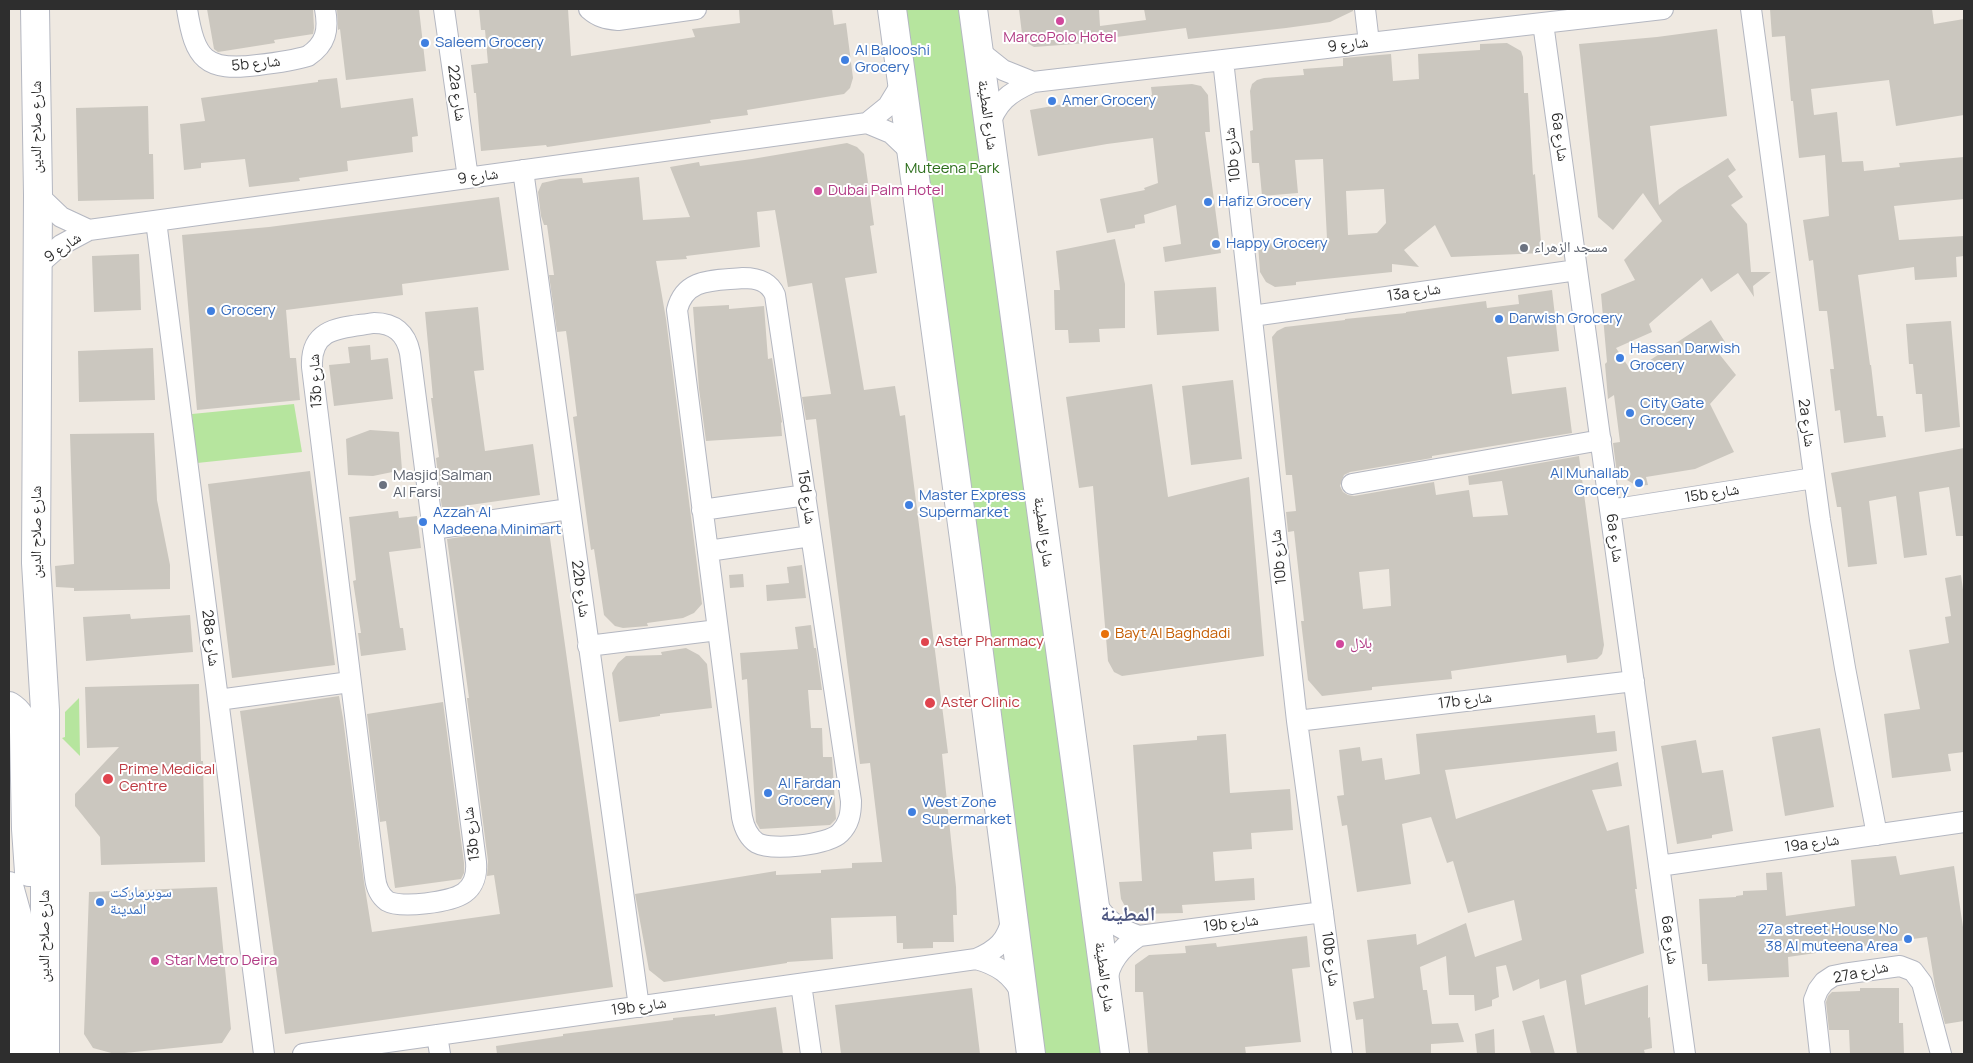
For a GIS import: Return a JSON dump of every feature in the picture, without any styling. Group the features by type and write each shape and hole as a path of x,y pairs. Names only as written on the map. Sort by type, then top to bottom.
{"street":[{"name":"شارع صلاح الدين","path":"35,9 38,195 36,563 45,710 44,926 50,1048"},
{"name":"5b شارع","path":"187,9 193,40 205,58 214,64 236,68 308,56 317,50 324,41 327,30 325,9"},
{"name":"22a شارع","path":"444,9 468,178"},
{"path":"588,9 606,19 618,20 696,9"},
{"path":"892,9 965,546 1031,1054"},
{"name":"شارع المطينة","path":"972,9 1115,1054"},
{"path":"1365,9 1369,43"},
{"name":"شارع 9","path":"988,128 994,112 1004,99 1017,89 1033,82 1663,9"},
{"name":"2a شارع","path":"1751,9 1814,478 1845,668 1877,835"},
{"name":"6a شارع","path":"1543,22 1685,1054"},
{"name":"شارع 9","path":"978,50 1003,70 1033,82"},
{"name":"10b شارع","path":"1223,60 1297,721 1342,1054"},
{"name":"شارع 9","path":"37,266 61,246 90,230 866,123 888,106 902,83"},
{"path":"866,123 891,134 911,152"},
{"name":"22b شارع","path":"522,170 638,1007"},
{"name":"شارع 9","path":"38,195 60,217 90,230"},
{"name":"28a شارع","path":"156,221 264,1054"},
{"name":"13a شارع","path":"1252,316 1577,270"},
{"name":"15d شارع","path":"754,278 772,288 778,310 851,801 849,819 838,834 828,840 776,847 766,846 756,842 749,836 744,827 702,510 677,310 679,300 693,286 703,283 754,278"},
{"name":"13b شارع","path":"374,323 384,323 394,327 408,343 476,862 476,873 472,884 465,892 455,897 405,905 388,901 376,887 350,682 311,356 314,346 328,332 374,323"},
{"path":"1352,484 1601,440"},
{"name":"15b شارع","path":"1610,510 1814,478"},
{"path":"702,510 806,495"},
{"path":"433,529 569,508"},
{"path":"708,551 812,536"},
{"path":"588,646 718,630"},
{"name":"17b شارع","path":"1297,721 1634,681"},
{"path":"218,700 350,682"},
{"path":"9,706 18,713 23,722 27,863 33,895 44,926"},
{"name":"19a شارع","path":"1659,866 1964,822"},
{"path":"9,886 17,915 22,1054"},
{"path":"1094,899 1101,912 1112,923 1124,931 1139,936"},
{"name":"19b شارع","path":"1139,936 1323,912"},
{"name":"19b شارع","path":"303,1054 439,1045 638,1007 976,959 992,952 1002,942 1010,928 1012,913"},
{"path":"1106,992 1108,975 1114,959 1125,946 1139,936"},
{"name":"19b شارع","path":"976,959 991,963 1005,971 1016,982 1024,996"},
{"name":"27a شارع","path":"1820,1054 1814,1000 1824,982 1833,976 1900,966 1913,971 1922,983 1942,1054"},
{"path":"801,984 811,1054"}],"green space":[{"name":"Muteena Park","path":"894,9 965,9 1109,1054 1039,1054"},
{"path":"294,404 302,452 197,463 192,414"},
{"path":"79,698 80,756 62,738 65,737 65,712"}],"building":[{"path":"207,9 313,9 313,34 274,40 275,43 218,52 214,49"},
{"path":"337,9 419,9 426,71 346,80 340,29 338,30"},
{"path":"479,9 568,9 571,56 695,37 692,29 740,23 739,9 832,9 834,25 846,23 853,78 850,88 844,94 747,110 748,115 710,120 711,123 547,147 546,145 481,151 476,93 474,93 471,65 488,63 485,30 481,30"},
{"path":"1019,9 1099,9 1100,26 1146,20 1144,9 1353,9 1353,11 1330,22 1286,28 1188,39 1186,28 1101,39 1102,42 1034,47 1027,43 1022,34"},
{"path":"1770,9 1932,9 1934,24 1964,19 1964,115 1896,126 1889,80 1811,89 1814,115 1837,112 1842,162 1863,161 1864,171 1900,167 1899,163 1964,157 1964,199 1894,206 1899,240 1964,236 1964,256 1956,257 1957,277 1915,280 1914,267 1858,275 1877,416 1883,416 1886,437 1844,443 1840,410 1835,411 1830,369 1834,369 1827,311 1819,311 1813,260 1809,261 1803,220 1829,216 1825,155 1799,158 1785,36 1772,37"},
{"path":"1717,29 1727,116 1650,126 1659,205 1679,189 1728,158 1736,170 1728,176 1743,197 1731,205 1747,224 1751,272 1771,272 1753,286 1754,297 1738,273 1711,292 1702,278 1649,324 1652,332 1616,348 1632,372 1711,320 1725,342 1716,350 1736,375 1710,404 1734,452 1695,469 1646,477 1648,485 1637,486 1617,474 1613,443 1620,442 1614,395 1608,399 1601,294 1635,280 1624,260 1662,221 1643,193 1613,230 1598,217 1579,44"},
{"path":"1507,43 1521,51 1523,57 1524,93 1528,93 1533,175 1535,174 1542,253 1451,257 1435,225 1404,250 1419,267 1392,264 1392,272 1296,282 1296,285 1275,287 1266,282 1260,272 1258,244 1327,239 1323,159 1295,160 1298,193 1262,196 1259,163 1252,163 1250,131 1253,130 1250,91 1252,84 1264,78 1304,75 1303,69 1343,66 1343,58 1391,54 1393,81 1419,79 1418,54 1480,50 1480,44","holes":["1384,189 1386,223 1377,233 1348,235 1346,191"]},
{"path":"337,78 341,108 413,98 418,136 412,137 413,152 347,161 348,171 299,178 300,181 249,187 245,159 201,163 201,168 184,170 180,124 205,121 201,98"},
{"path":"1192,84 1201,86 1208,95 1210,132 1205,132 1221,253 1165,262 1163,247 1181,244 1176,205 1144,215 1145,223 1135,225 1135,228 1107,233 1100,199 1145,190 1144,188 1158,183 1153,138 1038,156 1030,110 1086,100 1087,107 1127,102 1126,98 1152,95 1151,87"},
{"path":"148,106 149,154 153,154 154,199 78,201 76,108"},
{"path":"847,143 857,147 864,154 874,225 870,226 877,273 845,278 864,390 895,386 900,416 905,415 948,753 942,754 956,887 957,915 953,915 954,942 933,942 933,948 903,949 903,943 897,943 896,916 831,918 833,959 787,962 664,982 649,970 635,894 776,871 776,875 821,873 821,870 852,868 852,863 882,862 870,763 860,764 816,419 806,420 802,397 831,394 812,283 788,287 775,210 757,212 760,247 686,256 687,259 656,261 666,319 702,604 694,613 683,618 647,623 648,626 623,628 615,626 604,615 594,549 591,550 573,417 577,416 566,331 557,332 549,275 554,275 547,225 544,225 541,216 538,192 542,183 560,179 582,178 583,183 639,177 643,220 690,217 670,167 699,162 700,166 752,159"},
{"path":"499,197 509,270 402,284 403,295 286,310 290,358 296,358 300,400 197,410 182,235 269,227"},
{"path":"1115,239 1125,284 1125,328 1099,329 1100,342 1069,343 1068,330 1055,330 1054,290 1060,290 1056,251"},
{"path":"139,254 141,310 94,312 92,256"},
{"path":"1216,287 1219,331 1157,335 1154,291"},
{"path":"1552,290 1559,351 1507,357 1512,394 1566,387 1572,433 1432,456 1432,458 1350,472 1344,475 1340,486 1343,492 1354,496 1434,482 1436,495 1469,490 1473,517 1508,515 1502,481 1469,485 1468,476 1579,456 1604,645 1602,654 1597,659 1567,663 1566,655 1451,671 1452,679 1372,687 1372,690 1322,696 1308,680 1301,621 1304,621 1294,531 1288,532 1286,512 1296,511 1292,475 1286,475 1272,337 1277,331 1285,327 1406,313 1486,301 1487,308 1519,304 1518,295","holes":["1389,569 1391,606 1363,609 1359,572"]},
{"path":"729,305 729,309 764,306 768,359 772,358 782,422 782,436 706,441 699,389 693,307"},
{"path":"478,307 484,370 474,371 485,451 533,444 540,495 442,509 436,458 439,457 431,398 433,398 425,312"},
{"path":"1951,321 1960,427 1925,432 1922,394 1916,394 1913,364 1909,364 1906,324"},
{"path":"370,345 371,360 388,358 393,399 334,406 329,365 350,363 348,347"},
{"path":"153,348 155,400 79,402 78,351"},
{"path":"1233,380 1242,459 1191,465 1182,386"},
{"path":"1152,384 1168,497 1249,477 1264,656 1122,676 1114,672 1108,661 1093,486 1079,488 1066,397"},
{"path":"370,430 399,432 402,470 373,476 348,475 346,439"},
{"path":"154,433 157,500 170,565 170,589 74,591 74,588 56,587 55,566 74,564 70,434"},
{"path":"1964,448 1964,536 1956,536 1949,487 1919,492 1927,555 1904,558 1896,496 1869,501 1877,564 1848,567 1841,507 1837,507 1831,473"},
{"path":"310,471 335,665 232,678 208,484"},
{"path":"398,511 399,518 417,516 421,548 389,552 400,628 403,628 406,650 361,656 358,633 361,633 353,581 356,580 349,517"},
{"path":"548,524 613,987 285,1034 240,711 339,696 372,932 500,914 494,875 487,876 488,861 467,698 469,698 447,539"},
{"path":"802,565 806,598 767,601 766,585 789,583 787,567"},
{"path":"743,574 744,587 730,588 729,575"},
{"path":"1961,575 1964,597 1964,752 1948,754 1951,771 1892,778 1884,714 1920,709 1909,650 1949,643 1945,617 1951,616 1945,578"},
{"path":"130,614 131,619 190,615 193,652 86,661 83,617"},
{"path":"811,625 822,690 808,690 811,728 822,728 823,757 832,757 836,819 830,825 760,829 756,822 747,679 742,680 740,653 798,649 795,627"},
{"path":"686,648 699,655 707,664 712,708 660,714 660,716 619,722 612,673 618,663 626,656 662,655 661,652"},
{"path":"199,684 205,862 101,865 100,837 75,806 75,794 119,747 87,748 85,687"},
{"path":"443,702 464,873 461,879 395,888 386,821 380,822 367,714"},
{"path":"1595,715 1597,733 1615,731 1617,751 1445,770 1456,819 1618,762 1622,786 1592,790 1607,831 1629,825 1644,953 1581,975 1585,1005 1648,985 1648,1018 1650,1017 1652,1048 1644,1050 1645,1054 1577,1054 1566,980 1540,989 1539,979 1513,991 1506,965 1496,967 1499,997 1492,1000 1492,1006 1475,1011 1474,995 1449,995 1446,956 1420,967 1423,990 1427,990 1432,1024 1458,1023 1464,1042 1431,1044 1431,1054 1366,1054 1363,1019 1356,1020 1353,1002 1374,998 1367,940 1416,934 1417,945 1466,923 1475,957 1522,940 1514,900 1468,913 1453,861 1447,863 1431,817 1402,824 1411,884 1357,892 1347,825 1342,826 1337,796 1344,795 1339,750 1360,747 1362,761 1382,758 1385,780 1420,774 1416,734"},
{"path":"1820,728 1834,807 1785,816 1772,737"},
{"path":"1226,734 1230,793 1290,789 1293,830 1251,833 1252,849 1213,852 1215,881 1254,878 1255,900 1182,905 1183,913 1139,914 1127,910 1121,899 1119,882 1142,881 1133,745 1197,740 1197,736"},
{"path":"1696,740 1702,773 1723,770 1733,831 1712,835 1712,838 1677,844 1661,746"},
{"path":"1896,856 1900,875 1954,866 1964,934 1964,1021 1945,1024 1935,986 1927,937 1788,957 1789,977 1708,981 1707,964 1702,964 1699,899 1736,897 1743,895 1743,891 1767,890 1766,873 1782,872 1786,916 1855,906 1851,860"},
{"name":"Star Metro Deira","path":"217,887 231,1029 222,1043 115,1054 93,1048 84,1034 89,892"},
{"path":"1307,936 1310,967 1292,969 1301,1042 1245,1047 1246,1054 1148,1054 1143,992 1135,992 1135,965 1149,955 1186,953 1185,946 1216,943 1217,947"},
{"path":"972,988 980,1054 841,1054 835,1005"},
{"path":"1860,988 1899,988 1899,1023 1903,1023 1904,1054 1850,1054 1849,1030 1829,1030 1826,1002 1828,996 1832,992 1860,991"},
{"path":"776,1007 783,1054 497,1054 496,1046 563,1036 563,1034 673,1020 673,1018 715,1014 715,1016"},
{"path":"1544,1015 1555,1054 1531,1054 1522,1021"},
{"path":"1494,1029 1495,1054 1477,1054 1475,1034"}],"place":[{"name":"MarcoPolo Hotel","path":"1060,21"},
{"name":"Saleem Grocery","path":"425,43"},
{"name":"Al Balooshi Grocery","path":"845,60"},
{"name":"Amer Grocery","path":"1052,101"},
{"name":"Dubai Palm Hotel","path":"818,191"},
{"name":"Hafiz Grocery","path":"1208,202"},
{"name":"Happy Grocery","path":"1216,244"},
{"name":"مسجد الزهراء","path":"1524,248"},
{"name":"Grocery","path":"211,311"},
{"name":"Darwish Grocery","path":"1499,319"},
{"name":"Hassan Darwish Grocery","path":"1620,358"},
{"name":"City Gate Grocery","path":"1630,413"},
{"name":"Al Muhallab Grocery","path":"1639,483"},
{"name":"Masjid Salman Al Farsi","path":"383,485"},
{"name":"Master Express Supermarket","path":"909,505"},
{"name":"Azzah Al Madeena Minimart","path":"423,522"},
{"name":"Bayt Al Baghdadi","path":"1105,634"},
{"name":"Aster Pharmacy","path":"925,642"},
{"name":"بلال","path":"1340,644"},
{"name":"Aster Clinic","path":"930,703"},
{"name":"Prime Medical Centre","path":"108,779"},
{"name":"Al Fardan Grocery","path":"768,793"},
{"name":"West Zone Supermarket","path":"912,812"},
{"name":"سوبرماركت المدينة","path":"100,902"},
{"name":"27a street House No 38 Al muteena Area","path":"1908,939"},
{"name":"Star Metro Deira","path":"155,961"}],"district":[{"name":"المطينة","path":"1128,915"}]}
